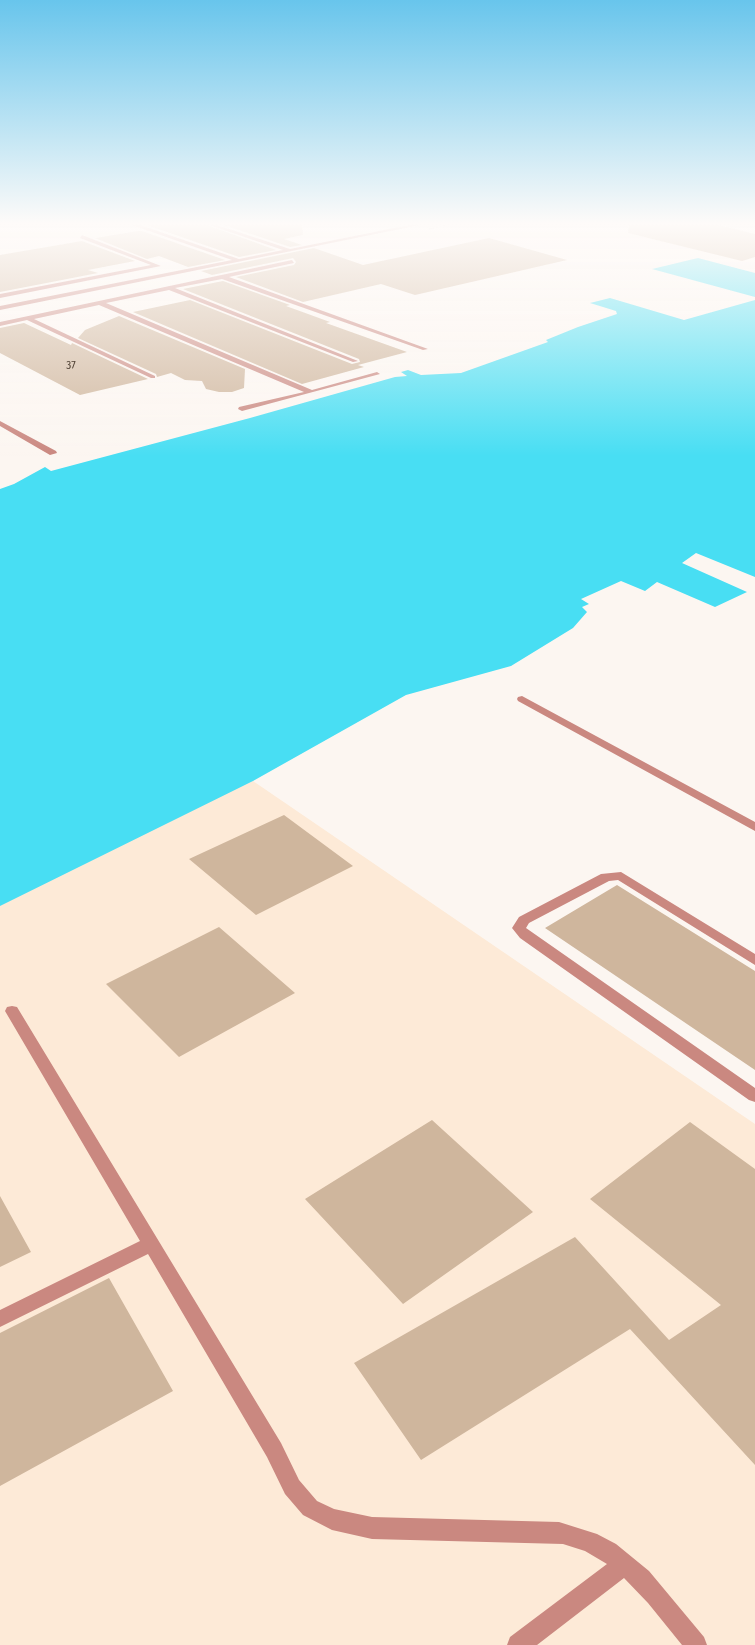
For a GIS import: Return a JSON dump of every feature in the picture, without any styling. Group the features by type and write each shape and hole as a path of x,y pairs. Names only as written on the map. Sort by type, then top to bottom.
{"street":[{"path":"0,309 33,302"},
{"path":"0,324 100,302 311,392"},
{"path":"204,302 355,361"},
{"path":"292,302 425,349"},
{"path":"0,309 20,319"},
{"path":"28,318 153,377"},
{"path":"242,409 377,374"},
{"path":"0,423 53,453"},
{"path":"522,699 755,827"},
{"path":"755,960 621,876 606,877 524,920 519,928 525,935 755,1096"},
{"path":"12,1011 274,1450 292,1487 310,1508 332,1519 372,1528 569,1534 596,1545 624,1564 649,1588 696,1645"},
{"path":"0,1319 151,1244"},
{"path":"518,1645 624,1564"}],"shaded area":[{"path":"253,781 755,1124 755,1645 0,1645 0,896"}],"water":[{"path":"623,302 684,320 749,302 755,302 755,577 696,553 682,563 747,592 715,607 657,582 645,591 621,581 581,599 589,604 582,607 587,612 573,628 511,666 406,695 253,781 0,906 0,489 14,484 45,467 51,471 250,418 395,377 407,376 401,372 408,370 421,375 461,373 548,342 546,340 617,314 616,311 590,303"}],"building":[{"path":"182,302 194,302 352,364 360,362 359,359 215,302 281,302 290,305 286,306 330,322 326,323 407,352 358,365 364,367 302,384 133,312"},
{"path":"119,316 245,369 244,388 232,392 219,392 206,389 202,381 185,380 171,373 157,377 156,374 78,338 85,330"},
{"path":"24,323 71,345 72,343 148,379 80,395 0,353 0,328"},
{"path":"284,815 353,866 256,915 189,859"},
{"path":"617,885 755,971 755,1070 545,928"},
{"path":"219,927 295,993 179,1057 106,984"},
{"path":"432,1120 533,1212 403,1304 305,1199"},
{"path":"690,1122 755,1169 755,1465 630,1329 421,1460 354,1363 575,1237 669,1340 721,1305 590,1199"},
{"path":"0,1196 31,1252 0,1267"},
{"path":"109,1278 173,1391 0,1486 0,1333"}]}
